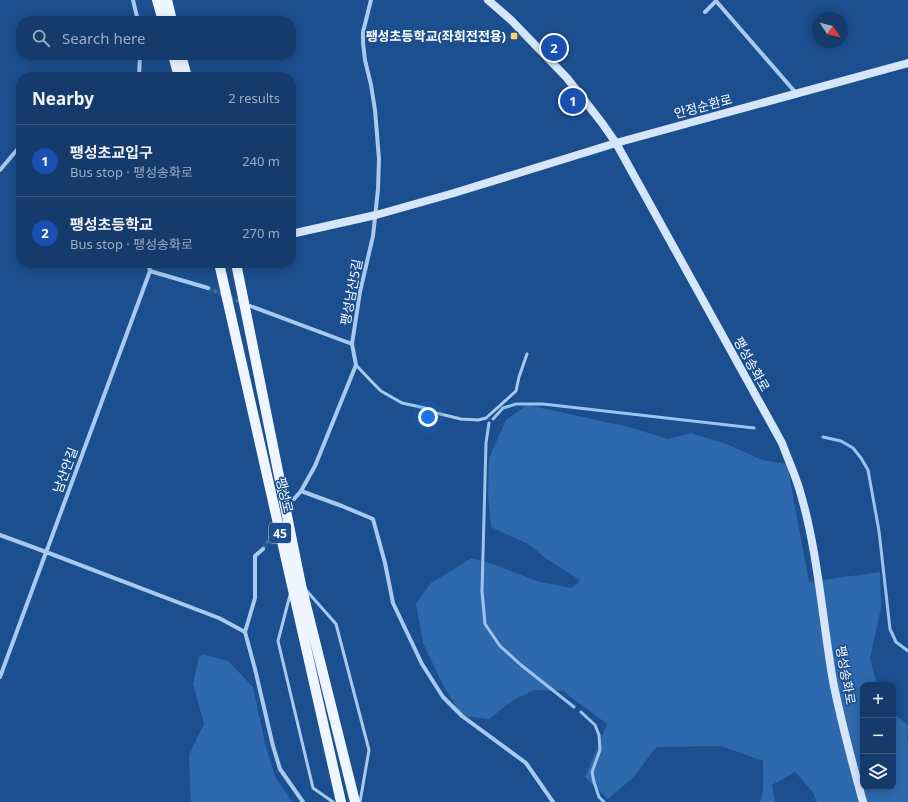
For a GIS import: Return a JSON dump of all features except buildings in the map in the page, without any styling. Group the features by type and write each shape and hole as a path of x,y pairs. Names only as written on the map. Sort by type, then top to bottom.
{"main road":[{"path":"157,0 162,16"},
{"path":"167,0 171,16"},
{"path":"174,60 178,72"},
{"path":"182,60 186,72"},
{"name":"팽성로","path":"220,268 297,586 355,802"},
{"name":"팽성로","path":"237,268 297,586 341,802"},
{"path":"239,280 242,268"}],"street":[{"path":"133,0 137,16"},
{"name":"팽성남산5길","path":"356,364 352,344 360,292 373,236 380,159 375,110 363,43 371,0"},
{"name":"팽성송화로","path":"488,0 511,20 567,78 616,142 782,442 799,487 810,533 833,682 846,741 863,802"},
{"path":"705,12 716,1 796,93"},
{"path":"139,72 140,60"},
{"name":"안정순환로","path":"296,233 376,215 454,193 616,142 908,63"},
{"path":"0,170 16,151"},
{"path":"149,268 150,271 208,288"},
{"name":"남산안길","path":"0,677 150,271"},
{"path":"250,306 352,344"},
{"path":"294,499 315,466 356,364"},
{"path":"300,491 373,519 394,603 422,664 443,697 462,716 526,763 553,802"},
{"path":"0,535 219,618 245,632"},
{"path":"263,549 255,556 255,598 245,632 280,769 303,802"}],"lane":[{"path":"356,364 381,390 402,403 461,419 478,420 486,418 516,391 527,354"},
{"path":"333,802 313,788 278,641 297,586 336,624 369,750 360,802"}],"shaded area":[{"path":"527,405 629,427 668,439 691,433 729,445 762,460 787,464 809,582 880,572 881,608 870,658 876,682 860,682 860,790 896,790 896,715 908,725 908,802 817,802 812,791 795,772 772,785 775,802 760,802 763,790 763,761 721,746 656,747 634,777 608,799 585,777 607,724 563,691 534,690 512,701 489,719 462,716 444,687 423,643 416,604 431,583 472,558 499,566 536,581 572,588 580,580 547,559 528,544 491,527 488,492 489,458 506,420"},
{"path":"203,654 228,661 253,687 265,743 275,777 292,802 191,802 189,755 204,724 193,684 199,657"}],"waterway":[{"path":"493,419 503,408 516,404 543,404 754,428"},
{"path":"489,423 486,443 482,591 485,624 500,646 521,665 574,707"},
{"path":"823,437 841,441 853,448 868,470 879,531 890,629 896,642 908,651"},
{"path":"581,712 595,725 599,735 600,750 592,772 599,797 604,802"}],"tunnel":[{"path":"208,288 242,303"},
{"path":"287,510 294,499"},
{"path":"263,549 277,526"}],"place":[{"name":"팽성초등학교(좌회전전용)","path":"514,36"},
{"name":"팽성초등학교","path":"554,48"},
{"name":"팽성초교입구","path":"573,101"}]}
